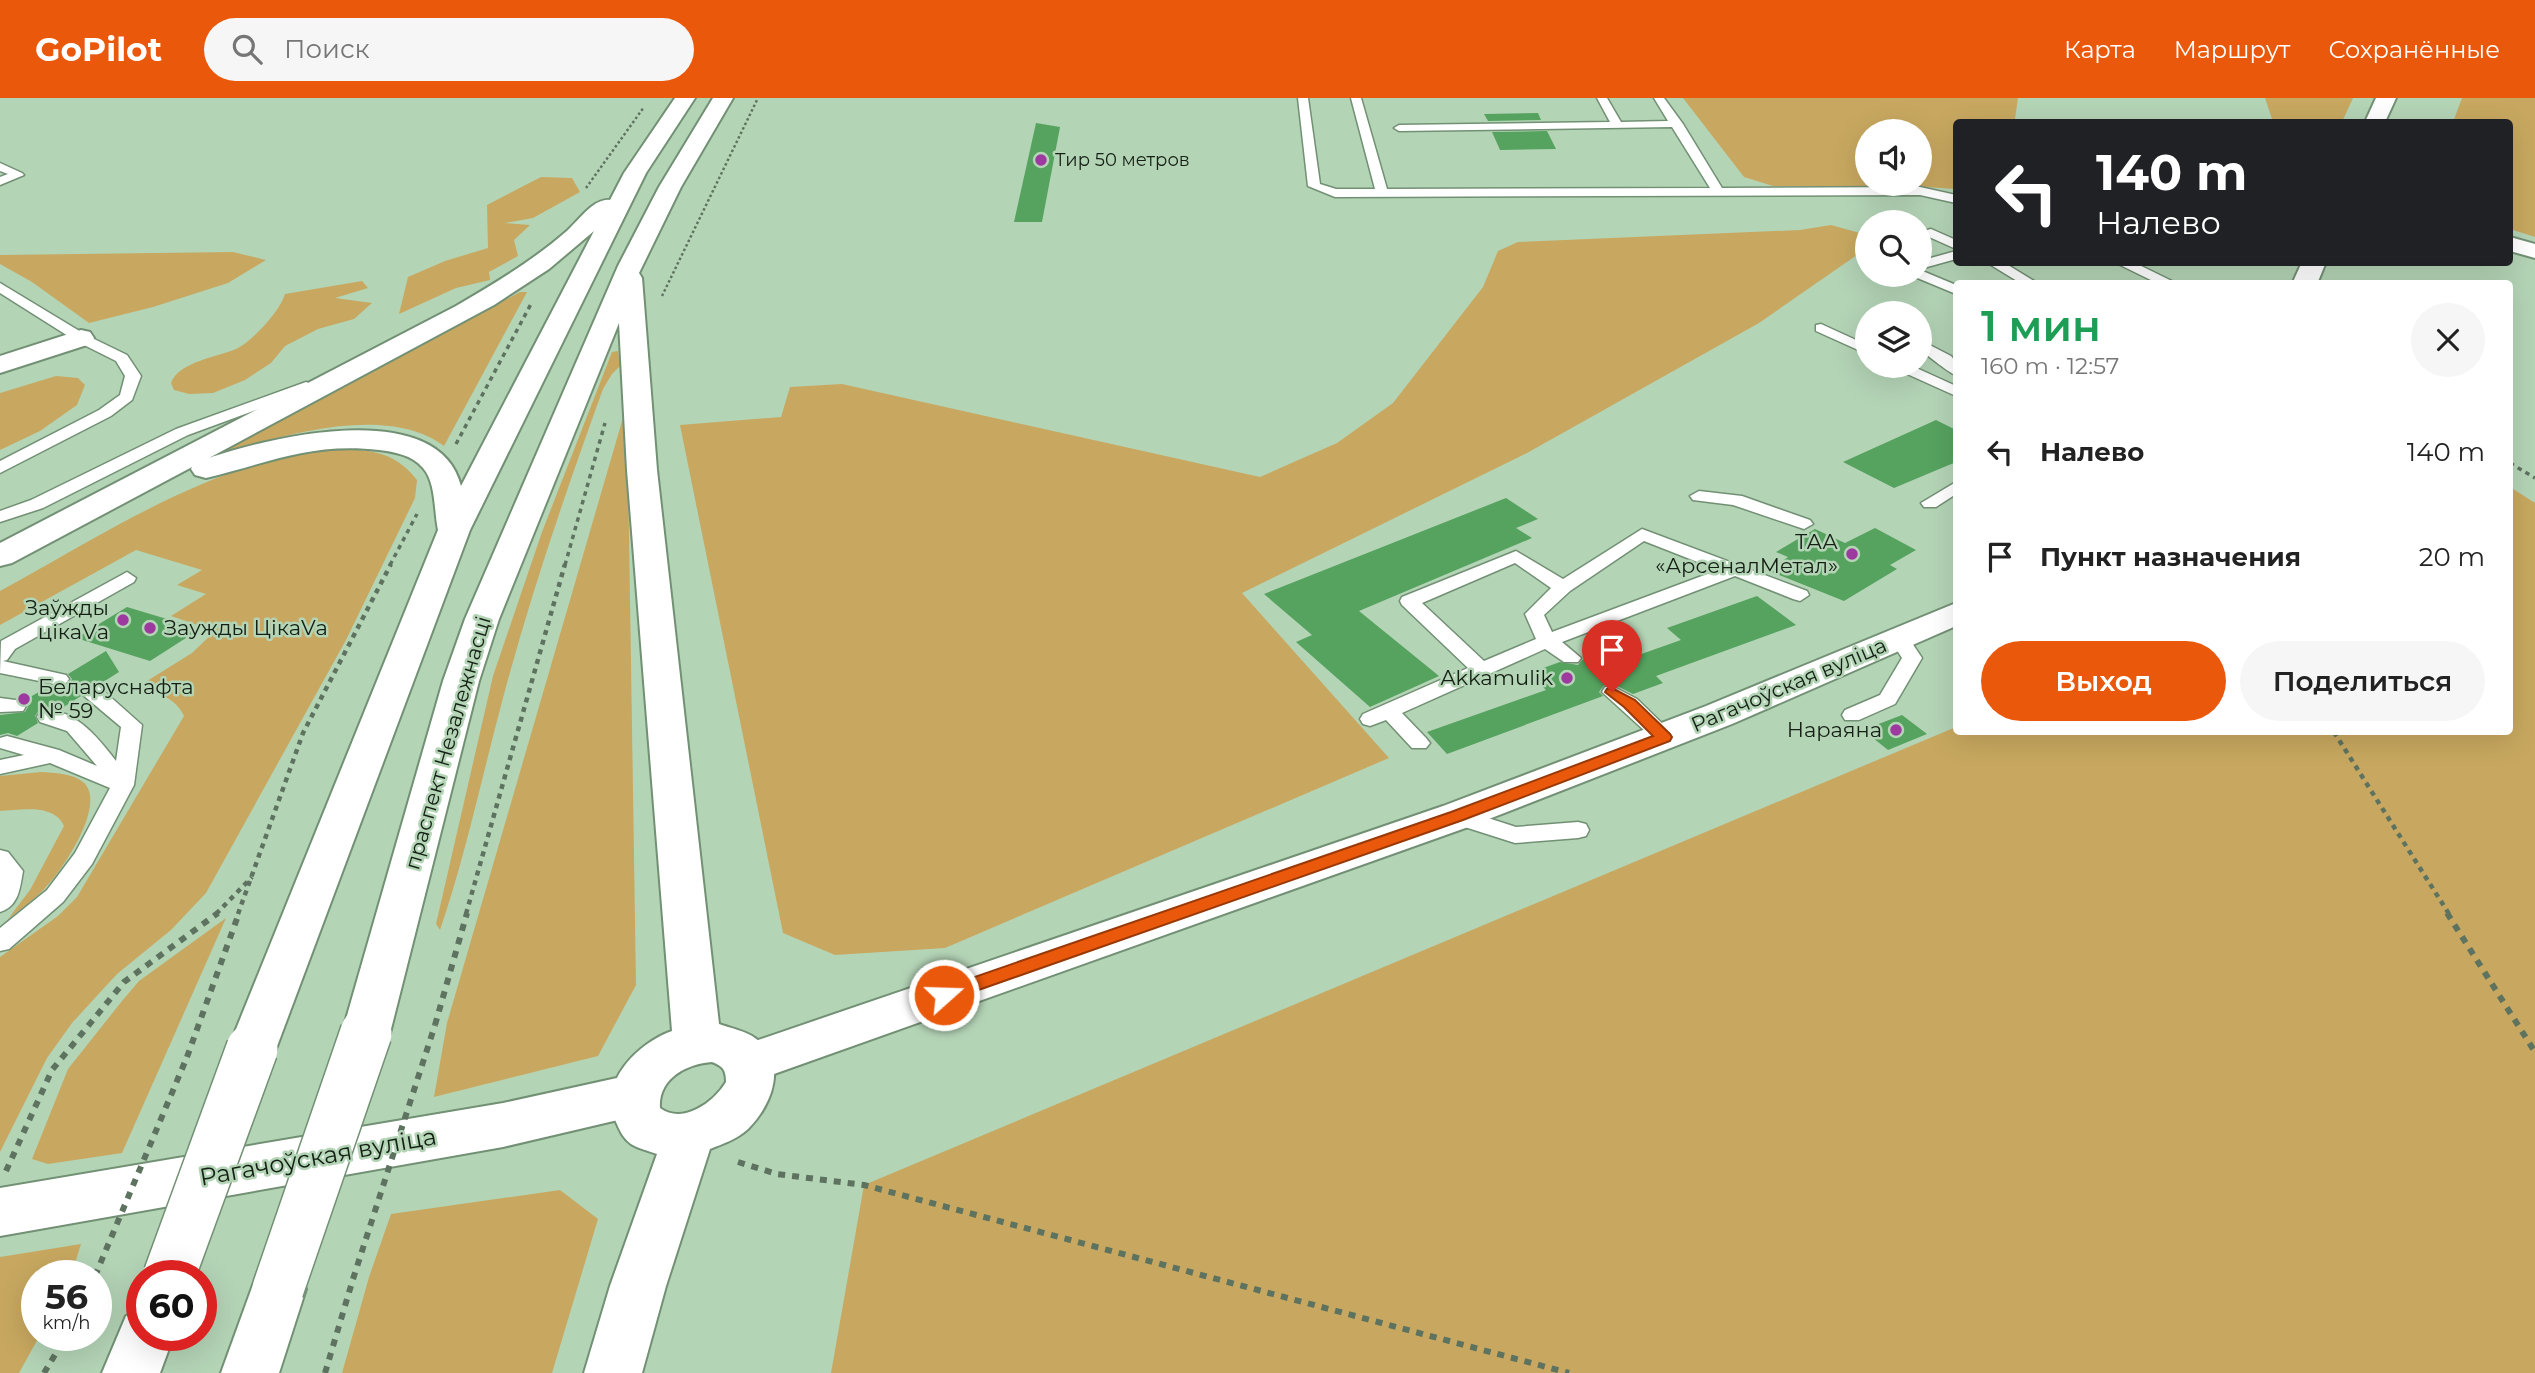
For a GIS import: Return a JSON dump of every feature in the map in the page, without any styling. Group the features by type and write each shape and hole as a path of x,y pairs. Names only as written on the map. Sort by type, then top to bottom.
{"main road":[{"path":"175,1260 252,1049 454,530 635,173 685,98"},
{"name":"праспект Незалежнасці","path":"250,1373 366,1033 482,620 630,266 670,187 723,98"},
{"path":"2376,119 2386,98"},
{"path":"0,556 465,311 536,269 580,234 635,173"},
{"path":"2513,245 2535,251"},
{"path":"630,266 633,367 688,922 697,1043"},
{"path":"0,365 81,338"},
{"path":"0,578 200,471 249,453 288,444 352,438 403,445 425,453 445,454 440,469 454,530"},
{"name":"Рагачоўская вуліца","path":"749,1063 1457,816 1664,737 1953,614"},
{"path":"714,1042 729,1045 742,1052 749,1063 752,1076 749,1091 740,1106 726,1119 708,1129 689,1135 670,1136 653,1132 641,1123 635,1110 635,1095 640,1081 664,1056 697,1043 714,1042"},
{"name":"Рагачоўская вуліца","path":"0,1212 503,1125 635,1095"},
{"path":"613,1373 638,1286 689,1135"},
{"path":"131,1373 140,1351"}],"lane":[{"path":"1303,98 1314,186 1335,193 1920,191 1953,198"},
{"path":"1356,98 1382,192"},
{"path":"1602,98 1617,124"},
{"path":"1659,98 1678,124 1718,191"},
{"path":"1399,128 1678,124"},
{"path":"0,166 18,175 0,181"},
{"path":"1932,233 1953,244"},
{"path":"1932,262 1953,256"},
{"path":"2000,266 2026,280"},
{"path":"2129,266 2163,280"},
{"path":"1932,279 1953,289"},
{"path":"0,287 81,338 122,358 133,376 127,397 79,428 0,468"},
{"path":"1821,328 1855,344"},
{"path":"1932,351 1946,359 1953,367"},
{"path":"0,517 37,504 181,432 305,388 379,356"},
{"path":"1926,378 1953,391"},
{"path":"1930,503 1953,488"},
{"path":"1699,496 1735,500 1804,524"},
{"path":"1571,658 1547,641 1534,614 1563,587 1642,534 1800,595"},
{"path":"1482,670 1409,601 1516,556 1563,587"},
{"path":"1419,743 1380,715 1547,641 1737,569"},
{"path":"0,656 8,645 127,578"},
{"path":"1852,715 1888,699 1912,658 1899,638"},
{"path":"0,667 60,679"},
{"path":"0,942 55,896 84,858 123,785 132,725 90,690"},
{"path":"1612,692 1630,704 1664,737"},
{"path":"47,717 74,726 91,743 123,785"},
{"path":"7,743 51,755 123,785"},
{"path":"0,767 51,755"},
{"path":"1457,816 1515,835 1578,830"},
{"path":"0,858 11,870 7,894 0,903"}],"path":[{"path":"662,297 758,98"},
{"path":"445,454 533,301"},
{"path":"326,1373 353,1279 435,1024 619,373 633,367"},
{"path":"2513,465 2535,478"},
{"path":"102,1260 187,1057 303,733 422,504"},
{"path":"2336,735 2535,1052"},
{"path":"124,982 218,913 252,877"},
{"path":"738,1162 777,1174 864,1185 1569,1373"},
{"path":"44,1373 57,1351"}],"shaded area":[{"path":"1683,98 2018,98 2015,119 1953,119 1953,189 1932,187 1932,119 1855,119 1855,186 1773,186 1744,177"},
{"path":"2265,98 2353,98 2343,119 2272,119"},
{"path":"2462,98 2535,98 2535,237 2513,230 2513,119 2454,119"},
{"path":"541,177 572,178 580,192 533,218 505,223 530,225 514,240 518,256 489,272 490,280 456,288 399,314 408,277 445,261 488,248 487,205"},
{"path":"1831,225 1855,232 1855,256 1759,323 1527,453 1242,593 1389,758 945,948 835,955 783,933 680,425 781,417 790,387 842,384 1260,477 1337,443 1393,403 1483,287 1498,251 1518,242 1800,230"},
{"path":"233,252 266,260 228,283 153,307 89,323 32,282 0,264 0,255"},
{"path":"362,281 368,288 335,298 372,303 354,319 318,329 285,346 271,363 245,380 213,393 189,394 174,390 171,383 182,370 238,348 251,338 266,324 285,294"},
{"path":"520,292 527,292 444,446 418,432 387,426 354,425 284,437 192,467"},
{"path":"618,351 620,366 603,389 525,620 466,844 440,930 436,924 493,676 542,532 612,352"},
{"path":"56,376 78,378 85,385 77,405 40,431 0,450 0,393"},
{"path":"627,404 636,985 598,1056 434,1097 447,1023"},
{"path":"331,449 368,451 398,462 417,480 415,498 346,640 206,893 171,930 117,974 72,1023 47,1058 0,1152 0,957 58,916 77,897 184,716 171,700 139,686 192,653 215,631 171,616 206,594 177,585 202,570 136,550 0,625 0,591 119,524 201,485 286,456"},
{"path":"2513,489 2535,503 2535,1373 831,1373 864,1185 1953,728 1953,735 2513,735"},
{"path":"41,772 63,774 83,782 89,792 87,820 72,851 53,878 28,904 8,919 30,890 64,826 53,814 45,811 0,811 0,776"},
{"path":"226,918 122,1153 48,1164 32,1159 68,1069 122,1001 139,981"},
{"path":"560,1190 598,1219 552,1373 342,1373 369,1277 391,1214"},
{"path":"81,1244 76,1260 21,1260 21,1351 31,1351 19,1373 0,1373 0,1257"}],"building":[{"path":"1538,113 1541,120 1488,121 1484,114"},
{"name":"Тир 50 метров","path":"1036,123 1060,127 1042,222 1014,222"},
{"path":"1547,131 1556,149 1500,150 1492,132"},
{"path":"1936,420 1953,428 1953,463 1894,488 1843,462"},
{"path":"1506,498 1538,519 1516,528 1532,538 1359,611 1439,676 1370,707 1296,642 1312,635 1264,594"},
{"path":"1875,528 1916,550 1890,565 1897,569 1844,601 1769,571 1788,557 1776,552 1815,529 1845,543"},
{"path":"1757,596 1796,625 1656,676 1663,683 1633,694 1613,684 1605,684 1599,692 1603,696 1447,754 1427,732 1546,690 1529,673 1560,662 1578,665 1583,659 1596,670 1681,640 1667,628"},
{"path":"127,607 200,629 150,661 76,638"},
{"path":"106,651 119,672 100,684 83,682 78,689 81,696 59,710 40,709 35,716 38,723 17,736 8,733 0,735 0,715 25,712 28,707 25,700 49,686 67,686 72,679 68,674"},
{"path":"1902,715 1927,734 1888,750 1863,730"}],"place":[{"name":"Тир 50 метров","path":"1041,160"},
{"name":"ТАА «АрсеналМетал»","path":"1852,554"},
{"name":"Заўжды цікаVа","path":"123,620"},
{"name":"Заужды ЦікаVа","path":"150,628"},
{"name":"Akkamulik","path":"1567,678"},
{"name":"Беларуснафта № 59","path":"24,699"},
{"name":"Нараяна","path":"1896,730"}],"route":[{"path":"944,995 1457,816 1664,737 1630,704 1612,692"}]}
